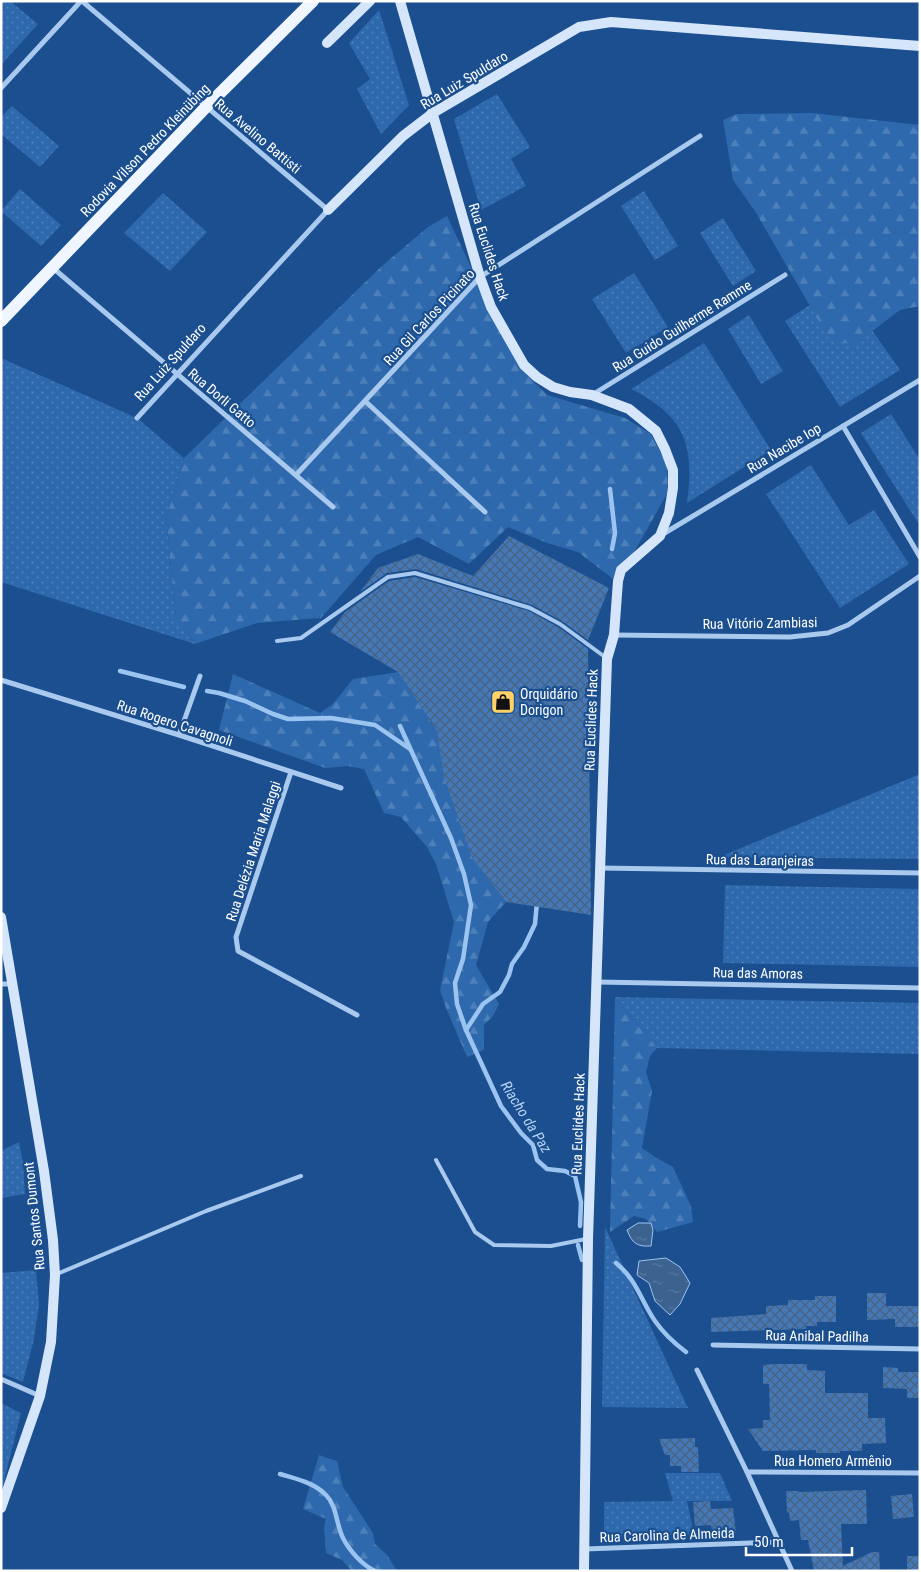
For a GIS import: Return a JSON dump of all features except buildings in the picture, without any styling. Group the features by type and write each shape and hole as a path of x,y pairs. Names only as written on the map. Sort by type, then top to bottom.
{"main road":[{"name":"Rodovia Vilson Pedro Kleinübing","path":"1,321 206,107 313,1"}],"street":[{"path":"1,88 82,1"},
{"name":"Rua Avelino Battisti","path":"82,1 328,210"},
{"path":"327,44 370,1"},
{"name":"Rua Euclides Hack","path":"400,1 480,277 491,307 524,365 537,377 553,387 592,395 629,409 656,430 673,470 673,488 669,513 660,536 621,570 618,582 614,634 607,659 588,1239 584,1571"},
{"name":"Rua Luiz Spuldaro","path":"137,418 328,210 403,136 433,113 579,27 611,22 920,46"},
{"name":"Rua Gil Carlos Picinato","path":"296,475 480,277 700,136"},
{"name":"Rua Dorli Gatto","path":"53,268 333,507"},
{"name":"Rua Guido Guilherme Ramme","path":"592,395 784,275"},
{"name":"Rua Nacibe Iop","path":"660,536 920,380"},
{"path":"365,401 485,512"},
{"path":"843,426 920,557"},
{"name":"Rua Vitório Zambiasi","path":"614,634 790,637 828,633 848,625 920,576"},
{"path":"179,735 200,676"},
{"name":"Rua Rogero Cavagnoli","path":"1,680 342,788"},
{"name":"Rua Delézia Maria Malaggi","path":"291,772 236,937 238,951 358,1015"},
{"name":"Rua das Laranjeiras","path":"599,868 920,873"},
{"name":"Rua Santos Dumont","path":"1,917 14,984 44,1171 53,1240 55,1275 51,1342 40,1396 1,1508"},
{"name":"Rua das Amoras","path":"596,982 920,988"},
{"path":"1,984 14,984"},
{"name":"Rua Anibal Padilha","path":"713,1345 920,1349"},
{"path":"697,1370 747,1472 792,1571"},
{"path":"1,1379 40,1396"},
{"name":"Rua Homero Armênio","path":"747,1472 920,1473"},
{"name":"Rua Carolina de Almeida","path":"585,1549 779,1542"}],"lane":[{"path":"277,641 300,638 388,578 414,573 530,608 560,624 607,659"},
{"path":"436,1160 474,1232 494,1245 551,1246 588,1239"},
{"path":"55,1275 206,1211 301,1176"}],"green space":[{"path":"1,1 10,1 38,24 1,65"},
{"path":"379,10 409,105 381,134 357,89 370,79 349,43"},
{"path":"497,94 530,147 511,159 526,186 481,210 454,119"},
{"path":"12,106 59,146 40,167 1,134 1,117"},
{"path":"812,113 920,125 920,306 900,310 854,345 829,339 755,211 733,180 723,120 737,114"},
{"path":"20,189 61,225 41,246 1,211"},
{"path":"644,191 678,246 655,260 621,206"},
{"path":"163,193 207,232 170,271 124,233"},
{"path":"447,216 520,368 547,395 625,418 651,434 667,465 668,492 629,561 616,581 578,552 547,543 508,527 469,564 418,537 376,555 321,618 257,623 195,644 176,617 166,519 184,458 383,265 428,227"},
{"path":"723,218 756,271 733,286 700,233"},
{"path":"865,270 867,323 900,370 840,407 785,321"},
{"path":"634,273 668,327 626,353 592,299"},
{"path":"749,315 783,371 761,384 728,329"},
{"path":"704,343 771,450 687,503 689,465 687,449 682,434 675,422 664,410 631,389"},
{"path":"1,358 137,418 184,458 166,519 176,617 195,644 1,582"},
{"path":"891,414 920,460 920,526 861,433"},
{"path":"811,465 849,525 874,510 909,564 840,608 766,494"},
{"path":"398,672 437,731 472,857 506,902 488,922 476,965 499,1004 493,1016 484,1025 484,1050 467,1057 440,990 454,922 436,864 427,847 401,817 384,813 364,769 348,766 325,768 219,730 233,674 320,713 333,704 353,679"},
{"path":"920,774 920,859 719,857"},
{"path":"725,885 920,889 920,967 723,963"},
{"path":"615,997 920,1003 920,1054 657,1048"},
{"path":"615,997 657,1048 650,1056 646,1072 652,1091 642,1148 673,1167 691,1206 693,1222 657,1232 646,1219 634,1216 610,1232"},
{"path":"19,1142 23,1162 25,1194 1,1198 1,1151"},
{"path":"605,1227 688,1408 602,1407"},
{"path":"36,1270 39,1304 34,1339 23,1382 1,1373 1,1273"},
{"path":"1,1403 21,1413 1,1493"},
{"path":"319,1455 337,1461 343,1487 373,1533 375,1544 387,1555 397,1571 352,1571 342,1560 326,1553 324,1528 326,1519 303,1509"},
{"path":"665,1473 720,1473 732,1501 687,1501 694,1534 604,1538 604,1502 673,1501"}],"water":[{"path":"638,1223 651,1223 653,1230 651,1246 639,1245 631,1238 627,1230"},
{"path":"666,1258 680,1267 690,1283 680,1304 670,1315 655,1301 649,1283 637,1275 639,1261"}],"waterway":[{"path":"610,489 615,533 612,549"},
{"path":"120,671 184,687"},
{"path":"207,691 245,701 288,719 331,718 375,725 410,749"},
{"path":"400,726 451,838 464,874 471,905 463,959 455,983 457,1004 466,1030 501,1106 521,1133 533,1145 537,1160 547,1169 565,1171 575,1176 581,1202 580,1226"},
{"path":"466,1030 483,1004 500,992 509,975 512,964 524,947 535,924 537,902"},
{"name":"Riacho da Paz","path":"578,1245 582,1260"},
{"name":"Riacho da Paz","path":"616,1263 629,1276 658,1326 686,1352"},
{"path":"280,1474 310,1484 330,1499 346,1543 361,1561 375,1571"}],"place":[{"name":"Orquidário Dorigon","path":"503,702"}]}
